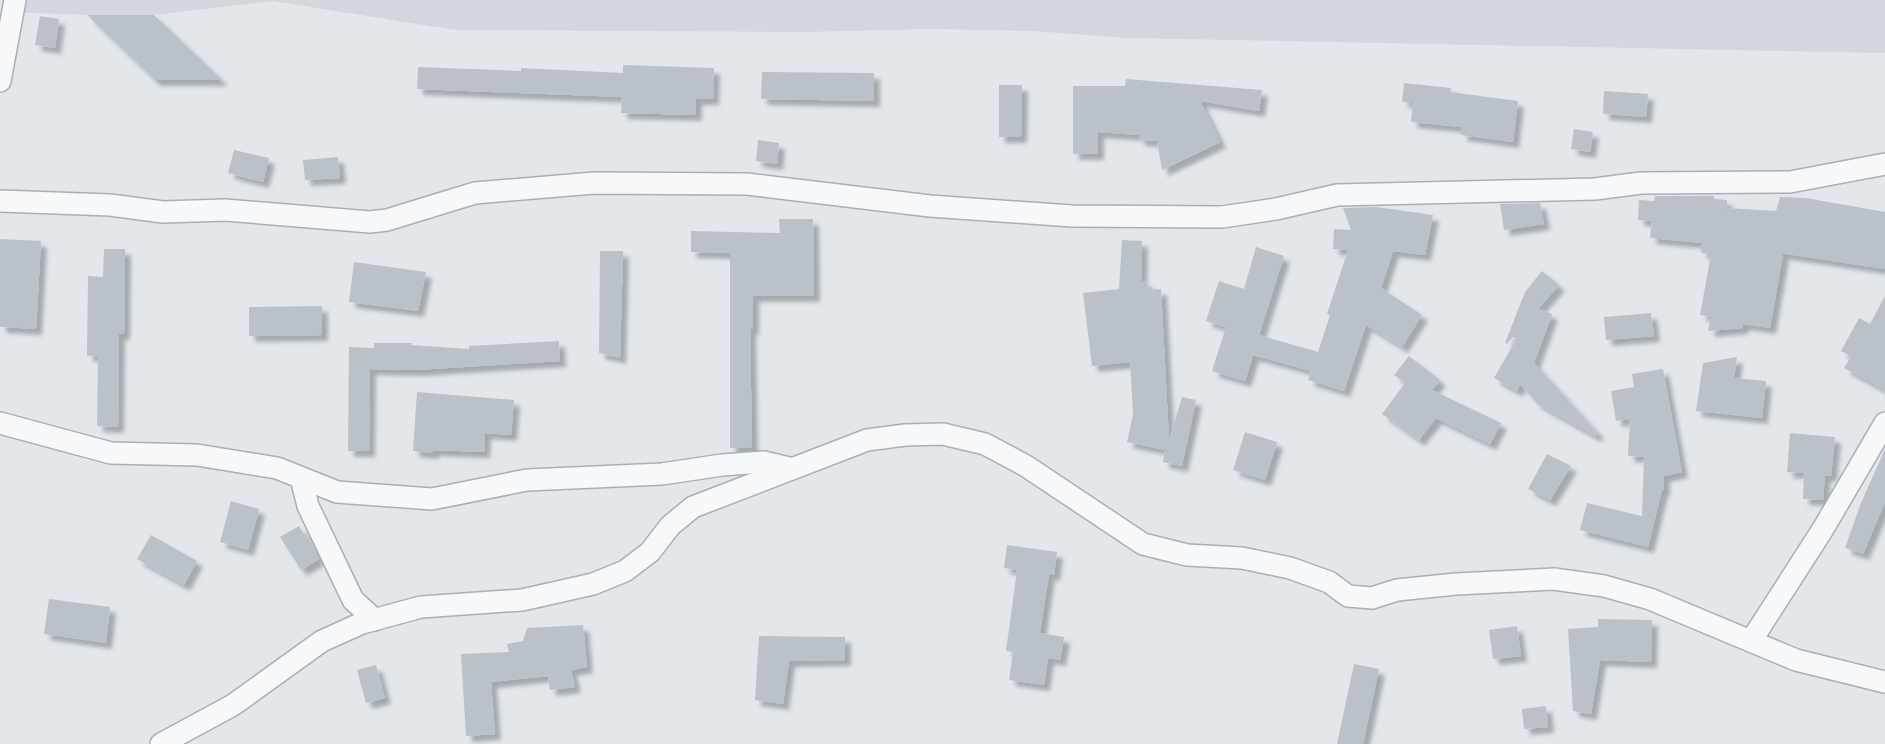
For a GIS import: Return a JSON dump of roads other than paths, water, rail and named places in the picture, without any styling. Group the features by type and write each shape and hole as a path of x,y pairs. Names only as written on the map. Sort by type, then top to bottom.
{"street":[{"path":"0,81 15,0"},
{"path":"0,201 110,205 163,212 225,210 370,222 387,220 475,193 594,183 720,183 930,205 1072,216 1222,217 1276,209 1337,195 1595,189 1642,183 1790,182 1885,164"},
{"path":"0,422 111,453 197,455 277,468 337,492 432,499 527,481 662,474 764,462 789,468"},
{"path":"1751,641 1823,529 1885,423"},
{"path":"161,744 233,705 322,641 375,620 421,607 522,600 593,584 625,571 650,552 670,526 693,507 867,440 905,435 943,434 985,444 1026,466 1143,544 1187,555 1242,558 1290,568 1329,582 1348,596 1372,597 1397,590 1456,584 1554,579 1604,586 1650,599 1796,660 1885,682"},
{"path":"300,478 308,506 353,600 375,620"}]}
